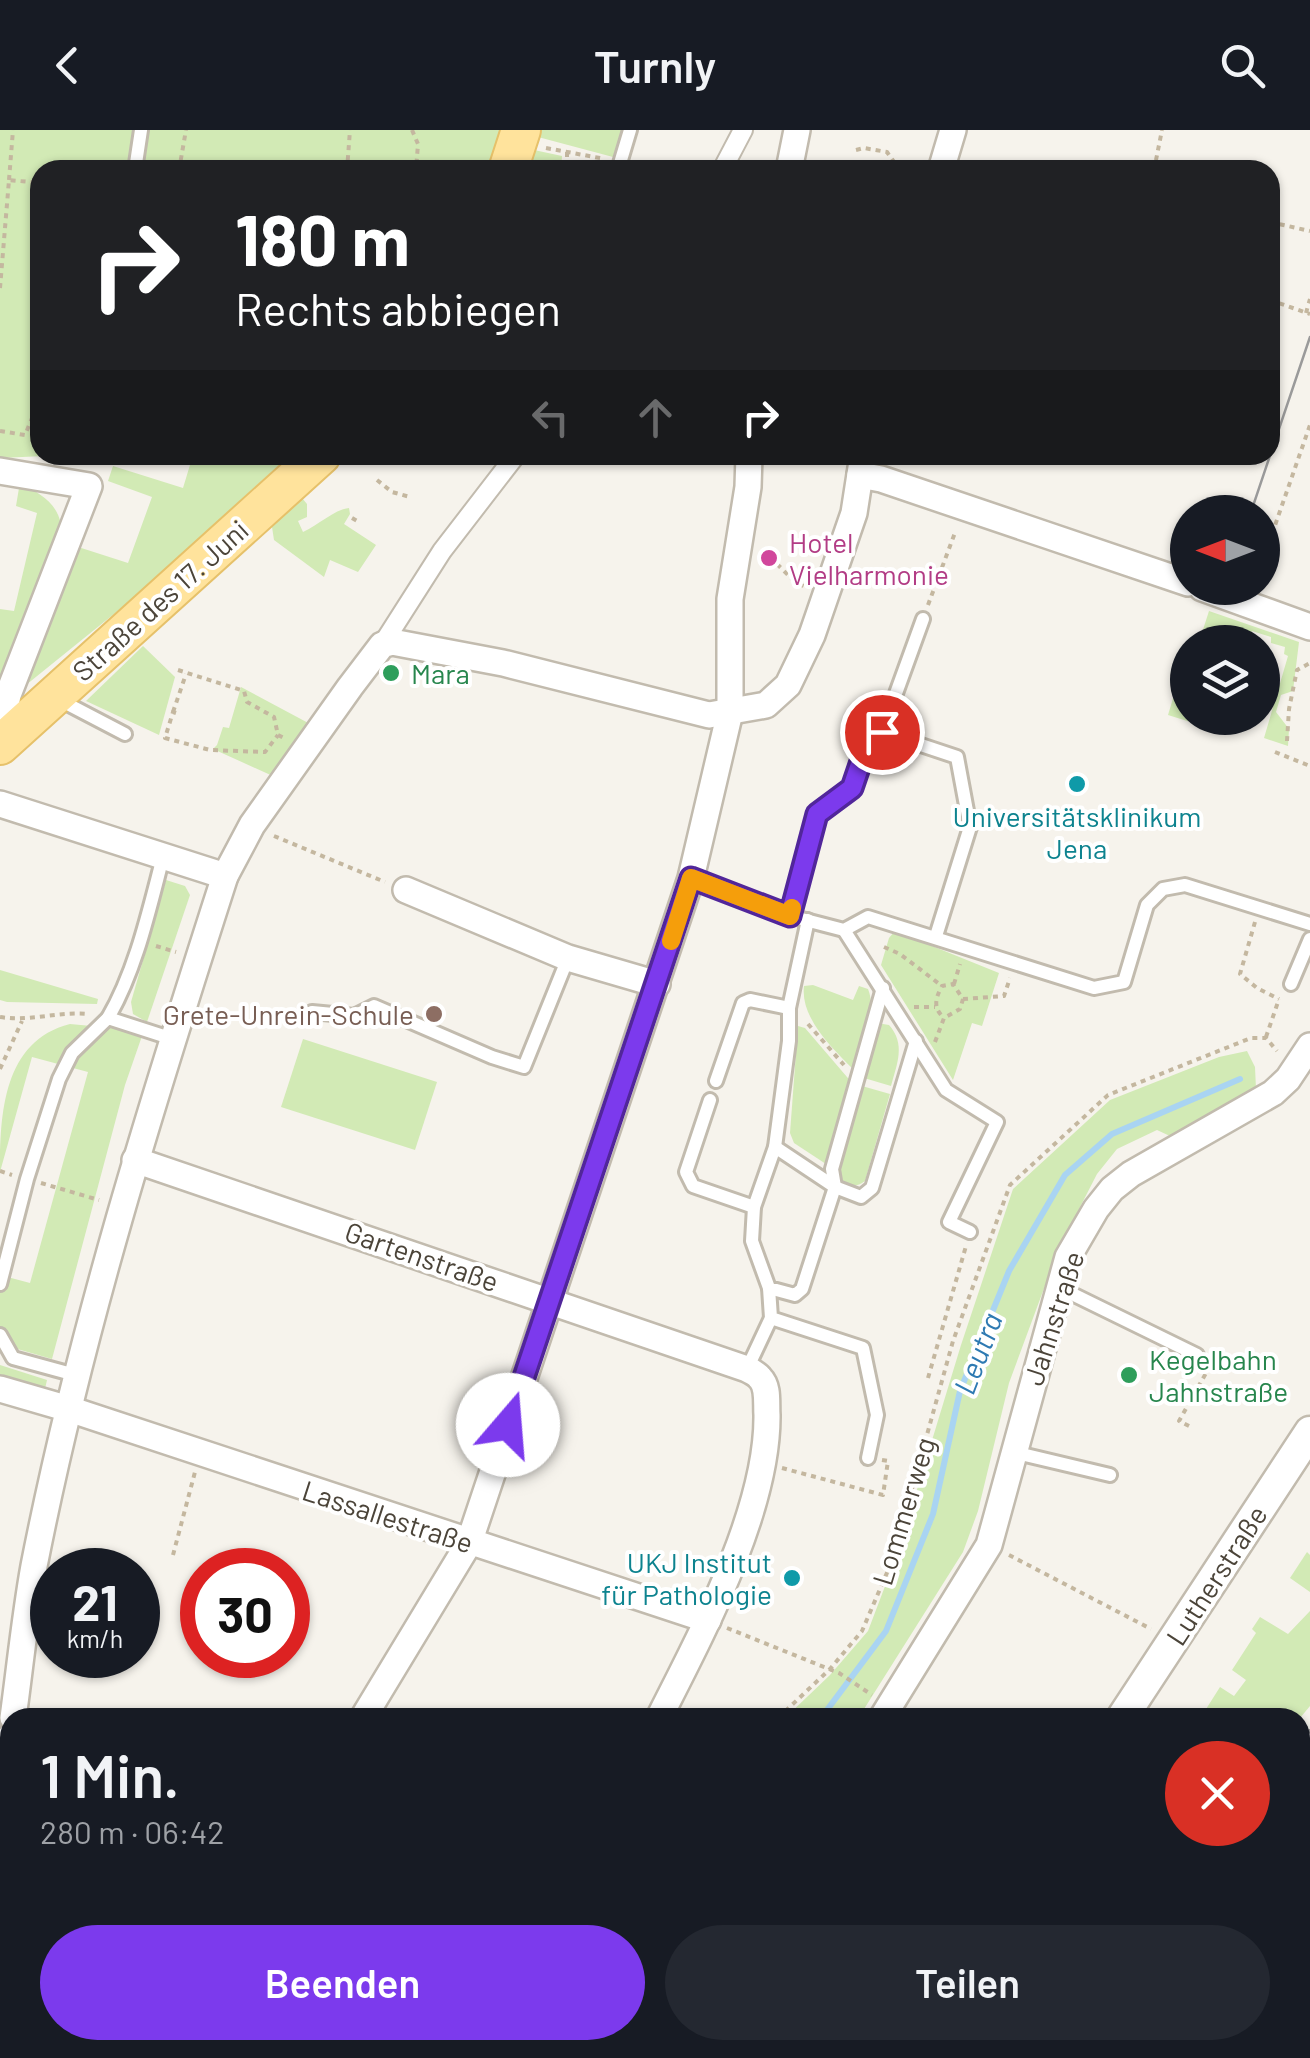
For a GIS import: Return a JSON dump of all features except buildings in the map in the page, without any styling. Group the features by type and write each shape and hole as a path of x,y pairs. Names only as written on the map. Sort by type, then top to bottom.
{"main road":[{"name":"Straße des 17. Juni","path":"6,738 309,465"}],"street":[{"path":"727,160 743,130"},
{"path":"792,160 797,130"},
{"path":"944,160 952,130"},
{"path":"14,1708 34,1569 69,1409 135,1160 226,876 252,825 382,644 442,551 508,465"},
{"path":"369,1708 469,1543 691,878 730,712 730,599 749,465"},
{"path":"382,644 405,642 708,715 766,706 788,685 828,594 854,513 862,465 964,508 1170,577"},
{"path":"0,471 89,486 8,695 3,720 6,738"},
{"path":"1249,605 1304,625"},
{"path":"0,804 226,876"},
{"path":"406,890 568,958 657,984"},
{"name":"Jahnstraße","path":"889,1708 990,1545 1058,1287 1082,1232 1112,1190 1131,1174 1273,1094 1301,1054"},
{"name":"Gartenstraße","path":"135,1160 550,1300 755,1374"},
{"path":"665,1708 708,1620 751,1507 763,1463 766,1388 755,1374"},
{"name":"Lassallestraße","path":"0,1390 69,1409 708,1620"},
{"name":"Lutherstraße","path":"1129,1708 1310,1432"}],"lane":[{"path":"136,160 141,130"},
{"path":"621,160 630,130"},
{"path":"882,732 923,619"},
{"path":"52,696 124,734"},
{"path":"790,916 817,814 852,788 869,738 882,732 958,758 970,827 936,936"},
{"path":"0,1284 27,1179 59,1079 72,1053 108,1018 118,1002 163,857"},
{"path":"691,878 790,916 844,930 946,1090 997,1122 949,1222 970,1232"},
{"path":"844,930 868,916 1094,988 1124,982 1147,904 1163,889 1185,885 1310,924"},
{"path":"755,1374 771,1318 768,1288 752,1241 754,1207 775,1147 789,1042 789,1008 808,920"},
{"path":"1291,984 1310,939"},
{"path":"312,1012 354,1016 374,1006 492,1057 524,1066 568,958"},
{"path":"768,1288 795,1296 802,1288 835,1187 832,1170 883,988"},
{"path":"716,1081 743,1004 750,1000 789,1008"},
{"path":"108,1018 173,1039"},
{"path":"775,1147 835,1187 861,1197 872,1188 916,1041"},
{"path":"710,1100 686,1172 693,1186 754,1207"},
{"path":"1058,1287 1198,1355"},
{"path":"771,1318 863,1348 877,1414 868,1458"},
{"path":"0,1335 13,1358 78,1376"},
{"path":"1013,1452 1110,1475"}],"path":[{"path":"0,288 12,130"},
{"path":"182,160 186,130"},
{"path":"348,160 350,130"},
{"path":"412,130 418,144 417,160"},
{"path":"1156,160 1162,130"},
{"path":"520,148 568,152 597,160"},
{"path":"856,150 887,152 893,160"},
{"path":"568,152 568,160"},
{"path":"9,180 30,183"},
{"path":"1280,224 1310,231"},
{"path":"1280,304 1308,314 1310,299"},
{"path":"0,431 25,435 30,423"},
{"path":"1280,511 1310,424"},
{"path":"377,480 392,492 410,497"},
{"path":"923,619 964,508"},
{"path":"352,518 359,522"},
{"path":"777,564 796,583 828,594"},
{"path":"1287,741 1288,709 1297,670 1310,663"},
{"path":"178,670 244,692 247,702 274,718 280,736 264,752 210,750 166,738 186,673"},
{"path":"1275,752 1310,766"},
{"path":"252,825 406,890"},
{"path":"1259,908 1240,974 1278,999 1266,1038 1301,1054"},
{"path":"874,975 892,923"},
{"path":"176,952 179,942"},
{"path":"884,946 942,986 954,984 963,999 960,1009 944,1018"},
{"path":"963,999 1004,996 1015,962"},
{"path":"942,986 936,996 936,1007 944,1018"},
{"path":"789,1008 796,1010 857,1081"},
{"path":"0,1017 22,1020 48,1014 84,1013 108,1018"},
{"path":"928,1060 944,1018"},
{"path":"0,1070 22,1020"},
{"name":"Lommerweg","path":"789,1708 830,1669 862,1631 892,1561 954,1340 1010,1185 1108,1095 1232,1044 1266,1038"},
{"path":"27,1179 99,1200 100,1194"},
{"path":"928,1378 970,1232"},
{"path":"1189,1426 1180,1421 1212,1367 1198,1355"},
{"path":"763,1463 883,1495 888,1461 868,1458"},
{"path":"173,1554 198,1463"},
{"path":"996,1549 1160,1634"},
{"path":"708,1620 830,1669 859,1686"}],"green space":[{"path":"0,130 501,130 492,160 30,160 30,457 0,458"},
{"path":"540,130 622,130 613,157 538,137"},
{"path":"534,150 562,156 562,160 530,160"},
{"path":"190,465 279,465 130,601 21,689 72,545 128,563 152,497 108,481 113,466 183,488"},
{"path":"20,482 51,504 61,524 0,684 0,609 14,611 37,513 16,506"},
{"path":"302,498 307,504 307,517 298,521 303,532 349,508 344,524 376,545 358,572 330,560 324,577 274,540 272,527"},
{"path":"1209,611 1250,625 1204,625"},
{"path":"1280,635 1299,642 1293,691 1280,698 1288,656 1284,654 1285,647 1280,646"},
{"path":"143,646 175,677 159,735 86,701"},
{"path":"241,687 312,725 275,777 213,749 223,727 229,728"},
{"path":"1280,717 1289,729 1288,746 1264,738 1280,735"},
{"path":"166,880 185,886 190,895 147,1022 133,1014 131,1002"},
{"path":"895,931 999,973 982,1026 972,1023 953,1080 881,965"},
{"path":"0,970 98,999 97,1004 0,1000"},
{"path":"813,985 853,1000 859,986 868,989 870,1019 854,1070 828,1043 807,1010 804,986"},
{"path":"877,1023 889,1025 897,1039 899,1054 891,1086 864,1078"},
{"path":"70,1024 113,1028 142,1036 125,1085 52,1359 0,1344 0,1275 30,1283 88,1072 32,1057 0,1172 0,1150 4,1104 18,1063 48,1033"},
{"path":"798,1026 805,1028 853,1084 829,1166 794,1143 790,1133"},
{"path":"303,1039 437,1082 415,1150 281,1107"},
{"path":"1247,1051 1255,1067 1256,1089 1172,1137 1157,1130 1117,1149 1097,1174 1059,1248 1009,1383 978,1511 963,1552 865,1708 795,1708 868,1631 898,1552 1013,1189 1110,1100 1219,1057"},
{"path":"862,1086 890,1094 865,1181 853,1186 836,1173"},
{"path":"0,1365 47,1380 44,1393 0,1379"},
{"path":"1307,1552 1310,1555 1310,1592 1290,1578"},
{"path":"1310,1611 1308,1708 1207,1708 1220,1687 1234,1696 1246,1680 1232,1670 1256,1633 1252,1629 1260,1617 1288,1634"}],"waterway":[{"name":"Leutra","path":"828,1708 886,1631 933,1514 960,1391 1009,1271 1065,1175 1112,1134 1240,1079"}],"tram line":[{"path":"1280,426 1310,337"},
{"path":"1257,495 1267,465"}],"slow traffic":[{"path":"671,941 691,878 790,916 792,908"}],"place":[{"name":"Hotel Vielharmonie","path":"769,558"},
{"name":"Mara","path":"391,673"},
{"name":"Universitätsklinikum Jena","path":"1077,784"},
{"name":"Grete-Unrein-Schule","path":"434,1014"},
{"name":"Kegelbahn Jahnstraße","path":"1129,1375"},
{"name":"UKJ Institut für Pathologie","path":"792,1578"}],"route":[{"path":"508,1425 626,1082 691,878 790,916 817,814 852,788 869,738 882,732"}]}
